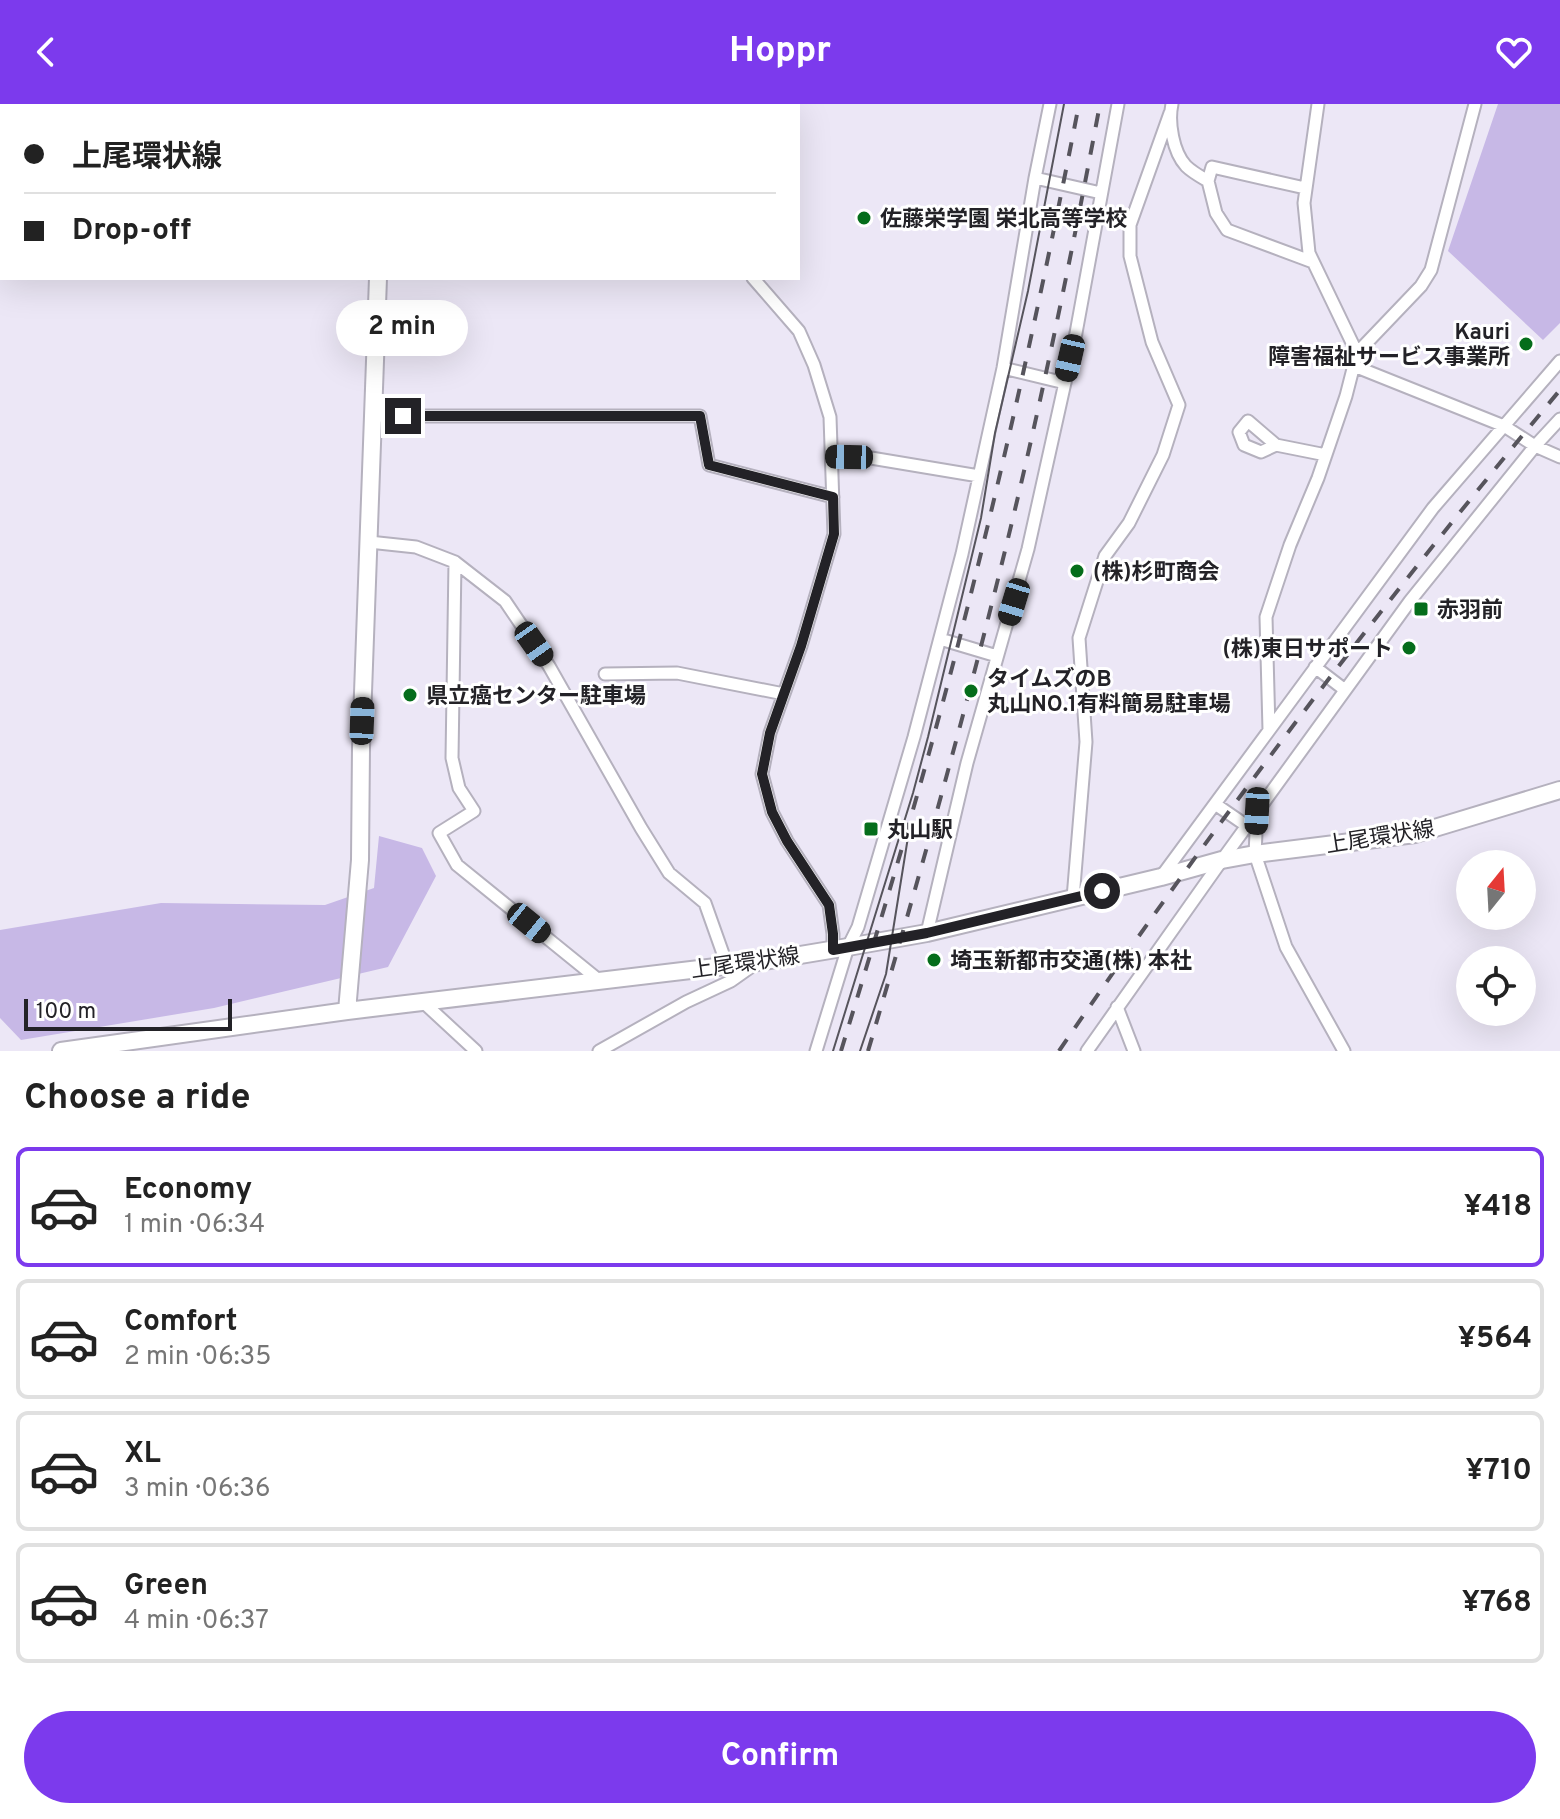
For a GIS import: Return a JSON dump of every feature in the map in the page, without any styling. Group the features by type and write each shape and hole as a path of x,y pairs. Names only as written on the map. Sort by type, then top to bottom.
{"main road":[{"path":"347,1011 360,860 361,748 378,280"},
{"name":"上尾環状線","path":"61,1051 347,1011 758,962 927,933 1222,860 1415,834 1560,790"}],"street":[{"path":"816,1051 840,948 858,927 940,639 1003,368 1050,104"},
{"path":"927,933 967,763 1028,549 1065,383 1118,104"},
{"path":"1318,104 1304,203 1309,253 1356,360 1504,426 1535,446 1560,457"},
{"path":"1269,730 1266,617 1290,545 1318,478 1356,360 1421,286 1431,270 1475,104"},
{"path":"1171,108 1170,131 1184,165 1208,181"},
{"path":"1073,898 1086,742 1079,638 1105,556 1129,523 1163,455 1179,405 1152,342 1130,256 1130,225 1171,108"},
{"path":"1305,188 1212,167 1208,181 1216,213 1227,230 1313,262"},
{"path":"1035,178 1101,193"},
{"path":"755,280 799,331 814,365 830,417 834,534 801,646 770,733 762,774 772,812 829,905 833,934 840,948"},
{"path":"1161,877 1433,508 1560,361"},
{"path":"1003,368 1065,383"},
{"path":"373,416 700,416 709,465 833,497"},
{"path":"1087,1051 1410,601 1560,419"},
{"path":"1276,445 1326,455"},
{"path":"832,457 865,457 979,476"},
{"path":"369,542 416,547 455,562 505,601 549,666 669,873 705,903 727,965"},
{"path":"455,562 452,758 459,788 474,811 439,833 457,865 600,981"},
{"path":"940,639 997,656"},
{"path":"1315,667 1345,690"},
{"path":"605,674 677,673 784,694"},
{"path":"1215,804 1247,826"},
{"path":"1257,811 1255,854 1286,947 1344,1051"},
{"path":"599,1051 686,1002 731,981 758,962"},
{"path":"423,1002 476,1051"},
{"path":"1117,1007 1134,1051"}],"shaded area":[{"path":"1498,104 1560,104 1560,323 1543,340 1448,251"},
{"path":"379,836 422,848 436,876 388,967 214,1008 21,1040 0,1018 0,930 161,903 325,905 374,888"}],"tram line":[{"path":"833,1051 928,737 981,518 995,433 1028,291 1064,104"},
{"path":"860,1051 886,974 908,837"}],"railway":[{"path":"841,1051 920,785 963,625 1025,366 1079,104"},
{"path":"868,1051 946,777 1000,570 1050,353 1100,104"},
{"path":"1059,1051 1239,797 1429,551 1560,390"}],"place":[{"name":"佐藤栄学園 栄北高等学校","path":"864,218"},
{"name":"Kauri 障害福祉サービス事業所","path":"1526,344"},
{"name":"(株)杉町商会","path":"1077,571"},
{"name":"赤羽前","path":"1421,609"},
{"name":"(株)東日サポート","path":"1409,648"},
{"name":"タイムズのB 丸山NO.1有料簡易駐車場","path":"971,691"},
{"name":"県立癌センター駐車場","path":"410,695"},
{"name":"丸山駅","path":"871,829"},
{"name":"埼玉新都市交通(株) 本社","path":"934,960"}],"route":[{"path":"403,416 700,416 709,465 833,497 834,534 801,646 770,733 762,774 772,812 829,905 833,950 927,933 1102,891"}]}
